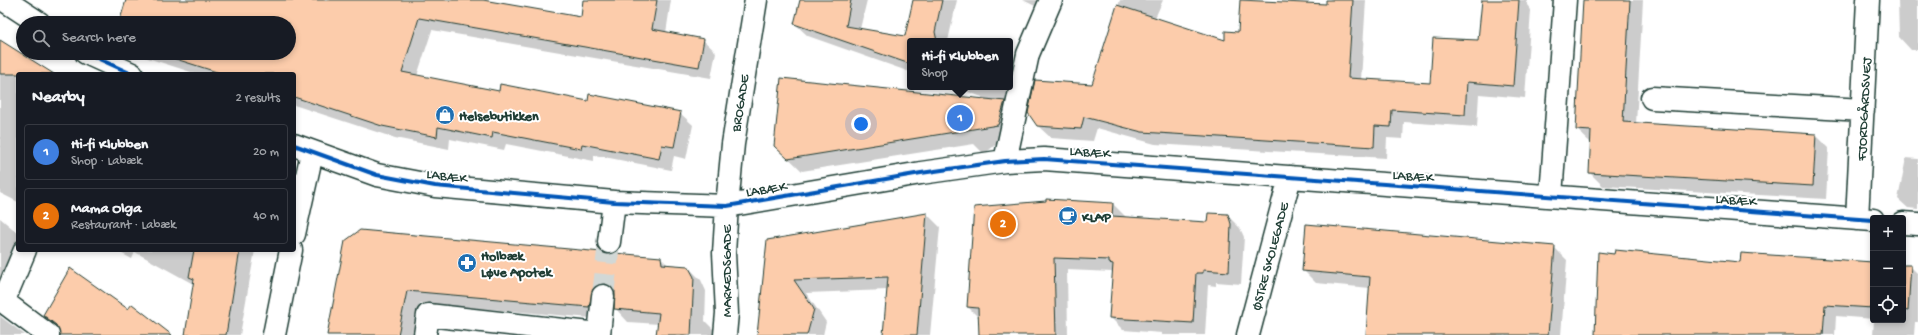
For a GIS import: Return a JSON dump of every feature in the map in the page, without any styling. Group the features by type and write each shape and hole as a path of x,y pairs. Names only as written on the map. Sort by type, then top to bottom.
{"street":[{"path":"4,0 28,16"},
{"name":"BROGADE","path":"727,206 733,144 756,0"},
{"path":"1005,161 1028,54 1051,0"},
{"path":"1551,196 1565,0"},
{"name":"FJORDGÅRDSVEJ","path":"1865,219 1863,110 1868,0"},
{"path":"101,60 128,72"},
{"path":"1652,98 1863,110"},
{"path":"296,215 303,149"},
{"name":"LABÆK","path":"303,149 377,175 435,186 614,202 727,206 849,184 1005,161 1044,159 1865,219"},
{"name":"ØSTRE SKOLEGADE","path":"1248,335 1290,177"},
{"path":"609,242 614,202"},
{"name":"MARKEDSGADE","path":"725,335 727,313 724,253 727,206"},
{"path":"1906,223 1918,224"},
{"path":"24,252 2,300 48,335"},
{"path":"274,335 291,252"},
{"path":"425,335 428,315 599,334 603,296"}],"building":[{"path":"126,0 483,0 581,17 583,0 657,0 652,29 704,39 699,67 419,18 402,72 499,91 500,84 588,101 589,94 681,112 674,147 662,145 659,159 582,144 581,149 493,132 492,138 438,127 437,137 382,126 296,98 296,72 217,72 179,60 296,60 296,16 121,16"},
{"path":"800,0 851,0 846,26 905,36 913,0 942,0 935,32 936,38 907,38 907,63 794,24"},
{"path":"1240,0 1326,4 1326,0 1353,0 1348,78 1430,83 1433,38 1478,40 1482,0 1519,0 1513,86 1467,82 1465,115 1392,110 1391,127 1375,126 1374,147 1142,132 1084,117 1081,129 1037,126 1028,113 1035,80 1092,84 1117,5 1225,40 1225,31 1238,32"},
{"path":"1583,0 1630,0 1623,122 1816,134 1813,186 1589,173 1591,131 1576,130"},
{"path":"0,40 16,50 16,60 32,60 51,72 16,72 16,74 0,74"},
{"path":"781,78 1005,101 998,125 788,159 774,146"},
{"path":"1046,199 1113,203 1112,216 1207,222 1208,213 1228,214 1231,224 1229,272 1203,270 1203,273 1196,273 1193,323 1109,318 1113,264 1109,263 1109,260 1054,258 1056,335 979,335 978,308 967,307 974,207 1046,201"},
{"path":"927,213 917,335 883,335 888,277 794,280 814,309 807,335 757,335 767,240"},
{"path":"1306,224 1555,246 1548,335 1366,335 1370,277 1302,271"},
{"path":"360,230 602,252 608,254 614,253 661,257 662,264 688,266 694,277 691,335 656,335 659,313 614,309 615,291 610,286 604,284 598,285 593,289 589,307 407,291 398,335 327,335 345,241"},
{"path":"1615,250 1740,262 1741,253 1870,262 1870,308 1825,305 1823,335 1595,335 1598,252 1614,254"},
{"path":"194,252 240,252 226,335 185,335 194,279 189,277"},
{"path":"1906,265 1911,265 1908,311 1906,311"},
{"path":"70,268 128,309 132,304 172,335 60,335 56,325 43,315"}],"tunnel":[{"path":"603,296 609,242"}],"cycle path":[{"path":"101,60 128,72"},
{"path":"296,146 377,175 435,186 614,202 727,206 921,173 1005,161 1044,159 1870,220"}],"place":[{"name":"Helsebutikken","path":"445,115"},
{"name":"Hi-fi Klubben","path":"960,118"},
{"name":"KLAP","path":"1068,216"},
{"name":"Mama Olga","path":"1003,224"},
{"name":"Holbæk Løve Apotek","path":"467,263"}]}
